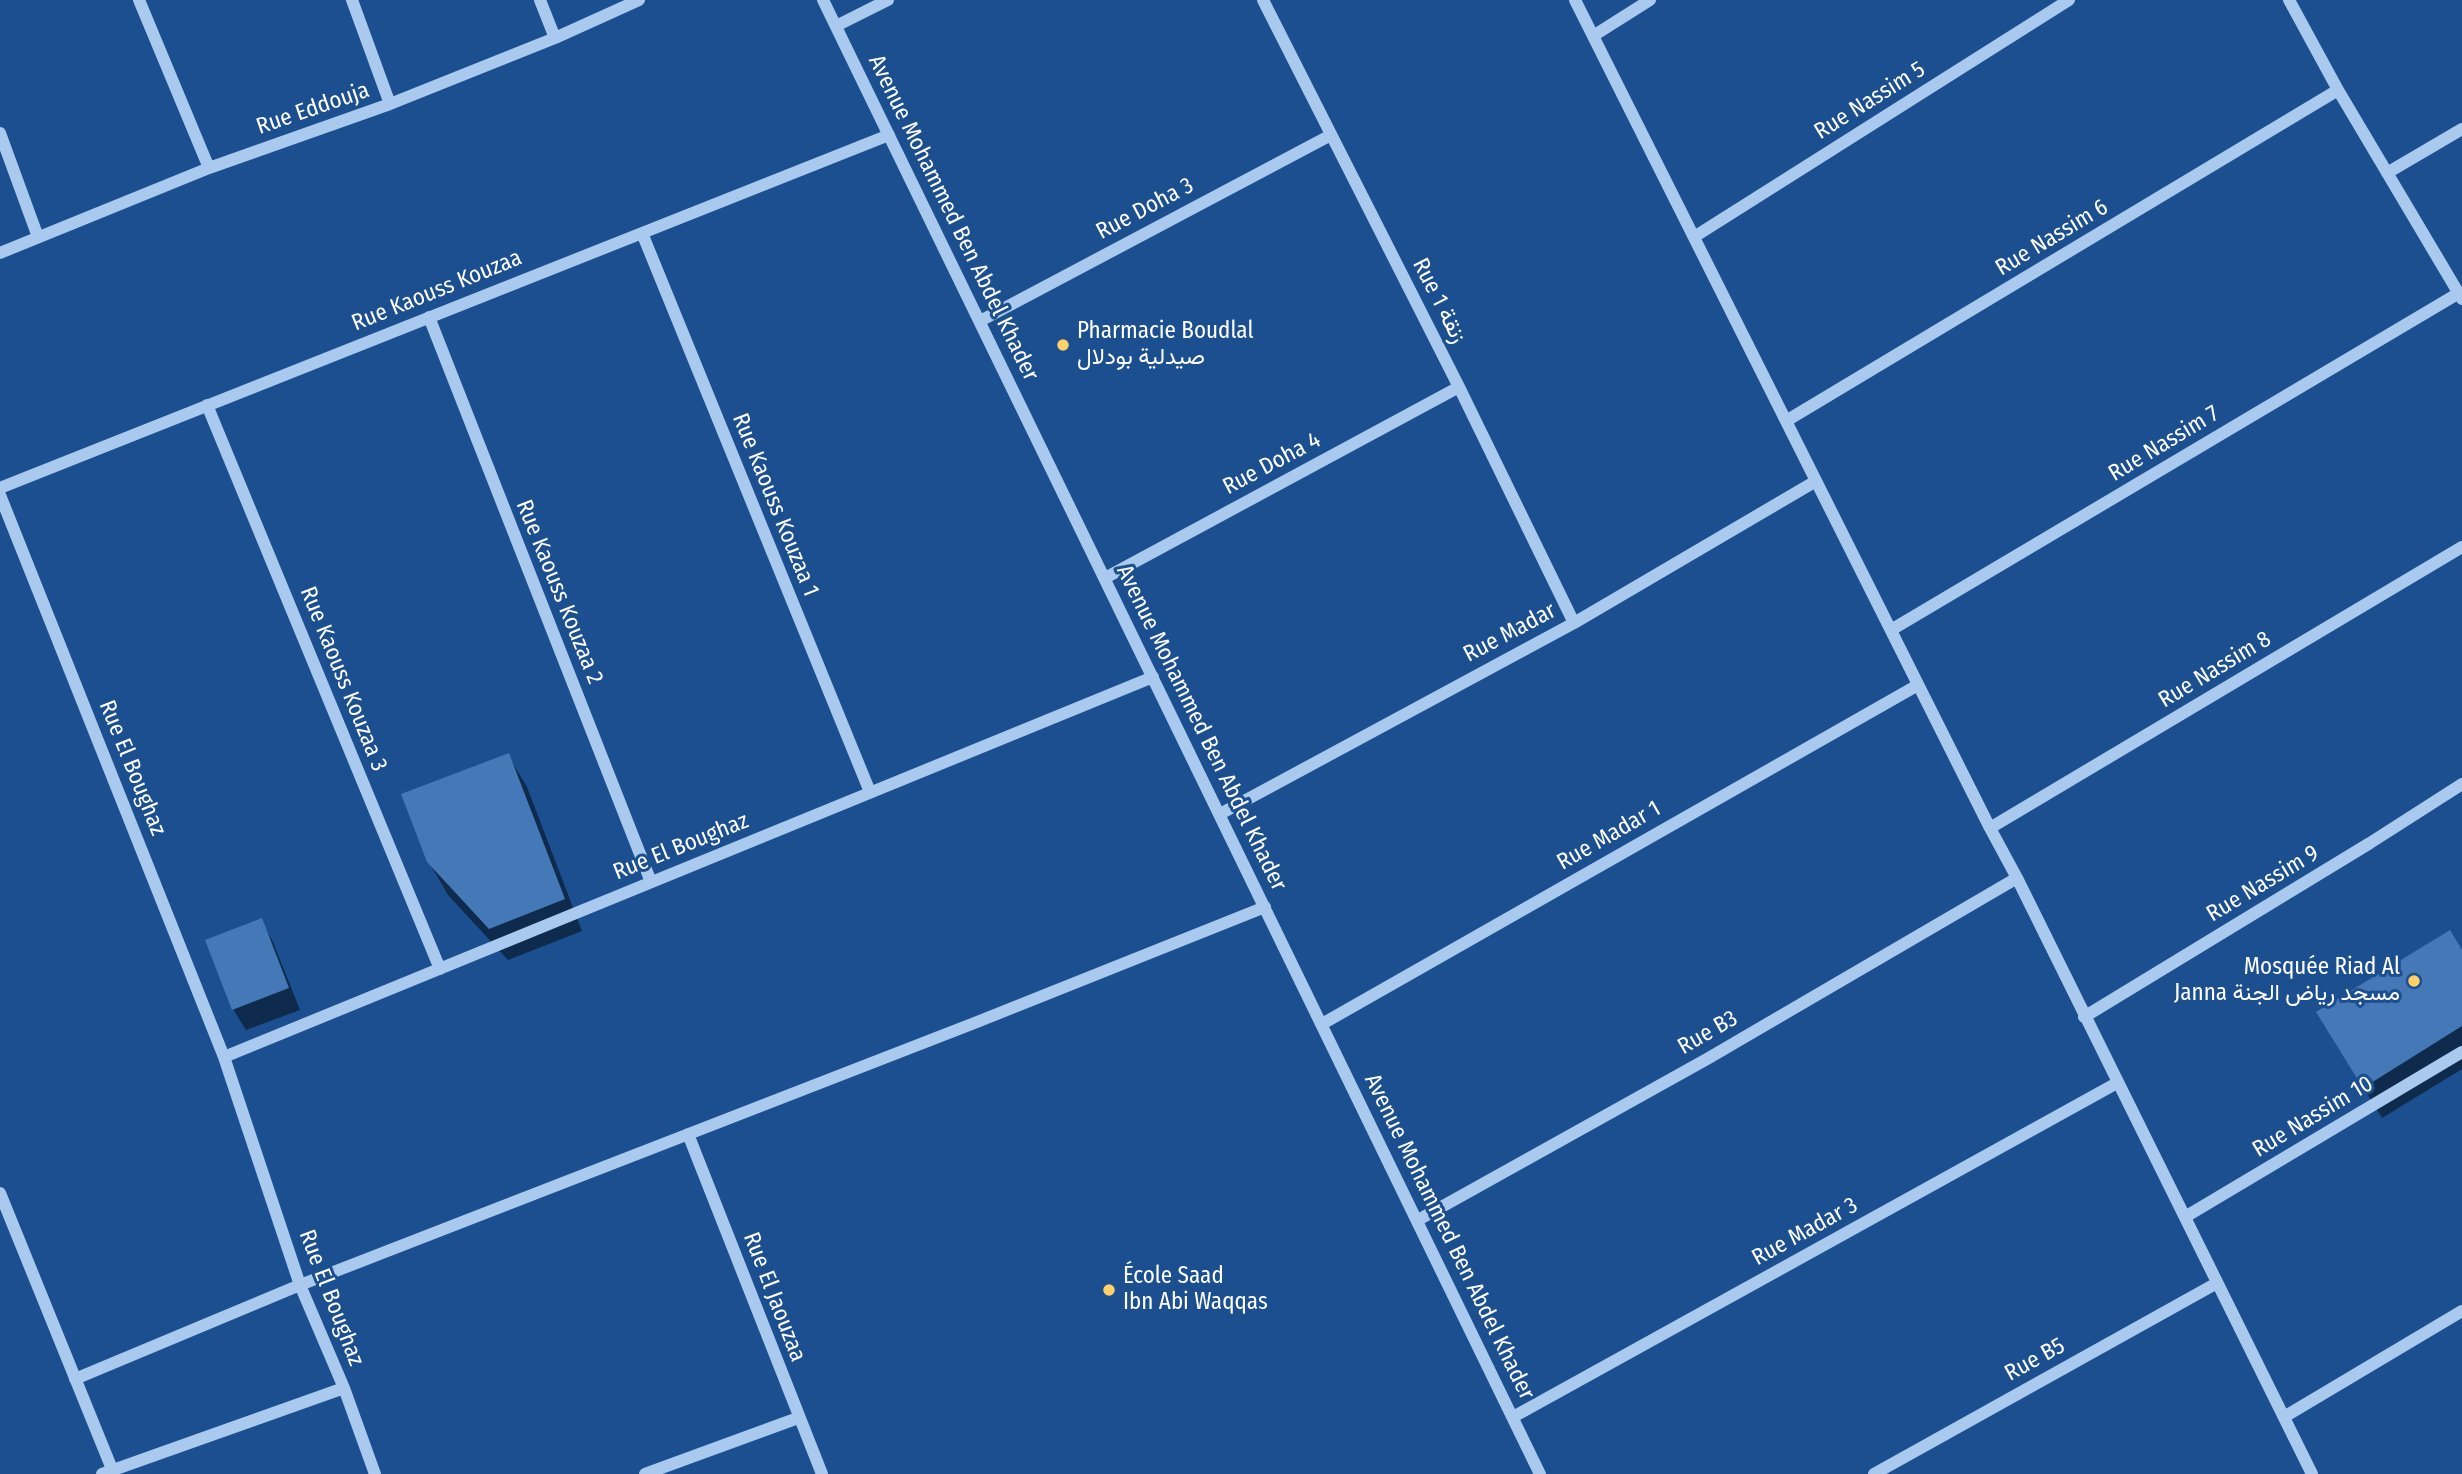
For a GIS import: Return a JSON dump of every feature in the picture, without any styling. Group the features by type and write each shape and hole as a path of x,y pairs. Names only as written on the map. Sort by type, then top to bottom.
{"street":[{"path":"139,0 209,168"},
{"path":"352,0 390,104"},
{"path":"540,0 555,38"},
{"name":"Rue Eddouja","path":"0,253 209,168 390,104 555,38 639,0"},
{"name":"Avenue Mohammed Ben Abdel Khader","path":"823,0 1541,1474"},
{"path":"836,26 888,0"},
{"name":"Rue 1 زنقة","path":"1263,0 1459,387 1574,623"},
{"path":"1575,0 2017,878 2310,1473"},
{"path":"1593,36 1650,0"},
{"name":"Rue Nassim 5","path":"1694,237 2069,0"},
{"path":"2294,2 2338,90 2460,296"},
{"name":"Rue Nassim 6","path":"1786,421 2338,90"},
{"path":"2388,173 2462,129"},
{"path":"0,133 38,237"},
{"name":"Rue Kaouss Kouzaa","path":"0,488 889,135"},
{"name":"Rue Doha 3","path":"980,321 1331,135"},
{"name":"Rue Kaouss Kouzaa 1","path":"642,233 870,792"},
{"name":"Rue Nassim 7","path":"1891,630 2460,296"},
{"name":"Rue Kaouss Kouzaa 2","path":"429,317 651,882"},
{"name":"Rue Doha 4","path":"1105,578 1459,387"},
{"name":"Rue Kaouss Kouzaa 3","path":"207,405 440,969"},
{"name":"Rue Madar","path":"1220,814 1574,623 1816,481"},
{"name":"Rue El Boughaz","path":"0,495 224,1057 300,1285 344,1388 374,1474"},
{"name":"Rue Nassim 8","path":"1990,828 2462,547"},
{"name":"Rue El Boughaz","path":"224,1057 1153,677"},
{"name":"Rue Madar 1","path":"1322,1024 1918,685"},
{"name":"Rue Nassim 9","path":"2084,1017 2462,784"},
{"name":"Rue B3","path":"1418,1220 1707,1059 2017,878"},
{"path":"75,1379 300,1285 1265,907"},
{"name":"Rue Nassim 10","path":"2185,1217 2462,1052"},
{"name":"Rue Madar 3","path":"1513,1417 2117,1083"},
{"name":"Rue El Jaouzaa","path":"688,1135 822,1474"},
{"path":"0,1193 75,1379 109,1473 344,1388"},
{"name":"Rue B5","path":"1874,1474 2217,1283"},
{"path":"2284,1417 2462,1311"},
{"path":"645,1474 799,1418"}],"building":[{"path":"509,753 565,899 489,929 427,862 401,794"},
{"path":"262,918 289,988 232,1010 205,940"},
{"name":"Mosquée Riad Al Janna مسجد رياض الجنة","path":"2450,930 2462,950 2462,1026 2363,1088 2316,1012"}],"place":[{"name":"Pharmacie Boudlal صيدلية بودلال","path":"1063,345"},
{"name":"Mosquée Riad Al Janna مسجد رياض الجنة","path":"2414,981"},
{"name":"École Saad Ibn Abi Waqqas","path":"1109,1290"}]}
